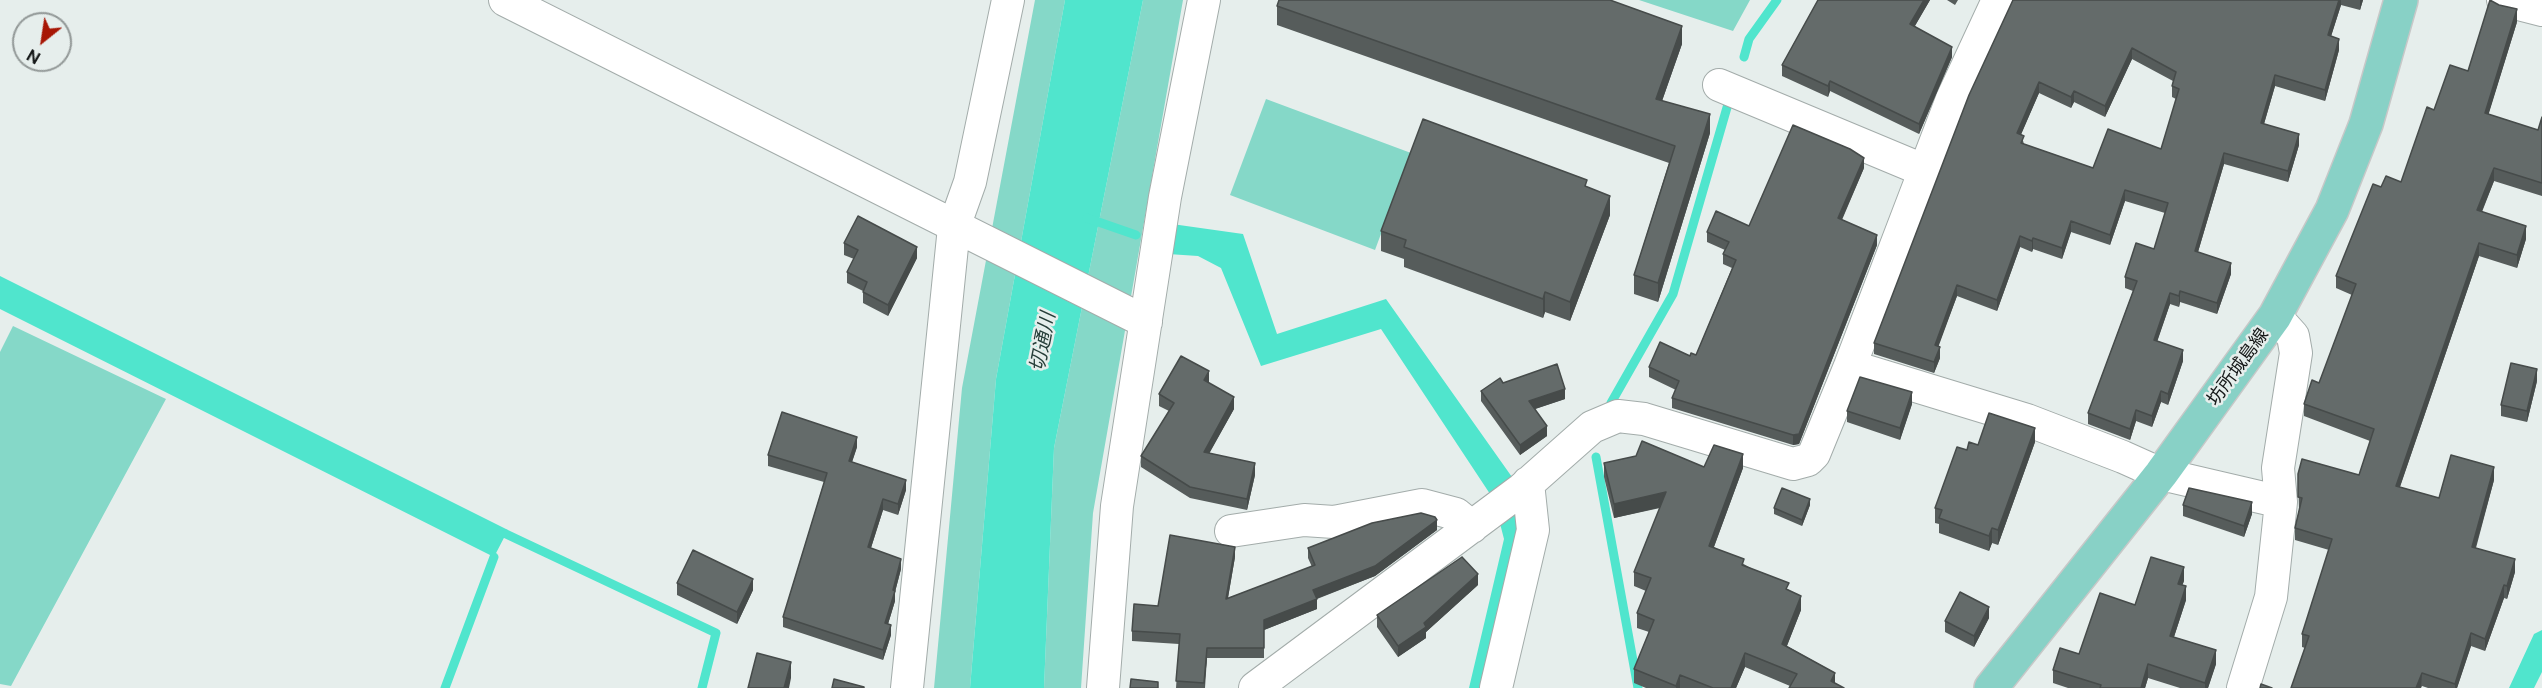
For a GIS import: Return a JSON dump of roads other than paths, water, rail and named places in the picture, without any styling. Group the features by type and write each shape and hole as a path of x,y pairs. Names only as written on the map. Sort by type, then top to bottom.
{"main road":[{"name":"坊所城島線","path":"1991,688 2161,474 2275,316 2332,210 2345,178 2366,124 2401,0"}],"street":[{"path":"505,0 1140,320"},
{"path":"907,688 960,230 1008,0"},
{"path":"1103,688 1117,506 1140,320 1204,0"},
{"path":"1255,688 1525,486 1592,427 1618,416 1644,418 1793,464 1808,460 1814,454 1850,366 1952,99 1998,0"},
{"path":"2503,0 2542,10"},
{"path":"1719,85 1923,170"},
{"path":"2242,688 2271,597 2281,502 2277,468 2296,353 2293,336 2275,316"},
{"path":"1850,366 2027,420 2161,474 2281,502"},
{"path":"1496,688 1533,530 1525,486"},
{"path":"1232,531 1304,520 1334,522 1422,506 1478,522"}],"water":[{"name":"切通川","path":"1065,0 1143,0 1054,448 1044,688 970,688 996,379"},
{"path":"1172,224 1243,234 1277,334 1386,299 1524,494 1487,688 1469,688 1504,539 1494,500 1381,329 1261,366 1221,268 1198,256 1168,254"},
{"path":"0,276 508,530 494,557 0,309"},
{"path":"2542,630 2542,672 2534,688 2509,688 2534,634"}],"waterway":[{"path":"1744,57 1749,39 1777,0"},
{"path":"1611,403 1673,294 1728,104"},
{"path":"1087,218 1136,235"},
{"path":"1596,457 1638,688"},
{"path":"506,534 716,633 702,688"},
{"path":"445,688 494,557"}]}
